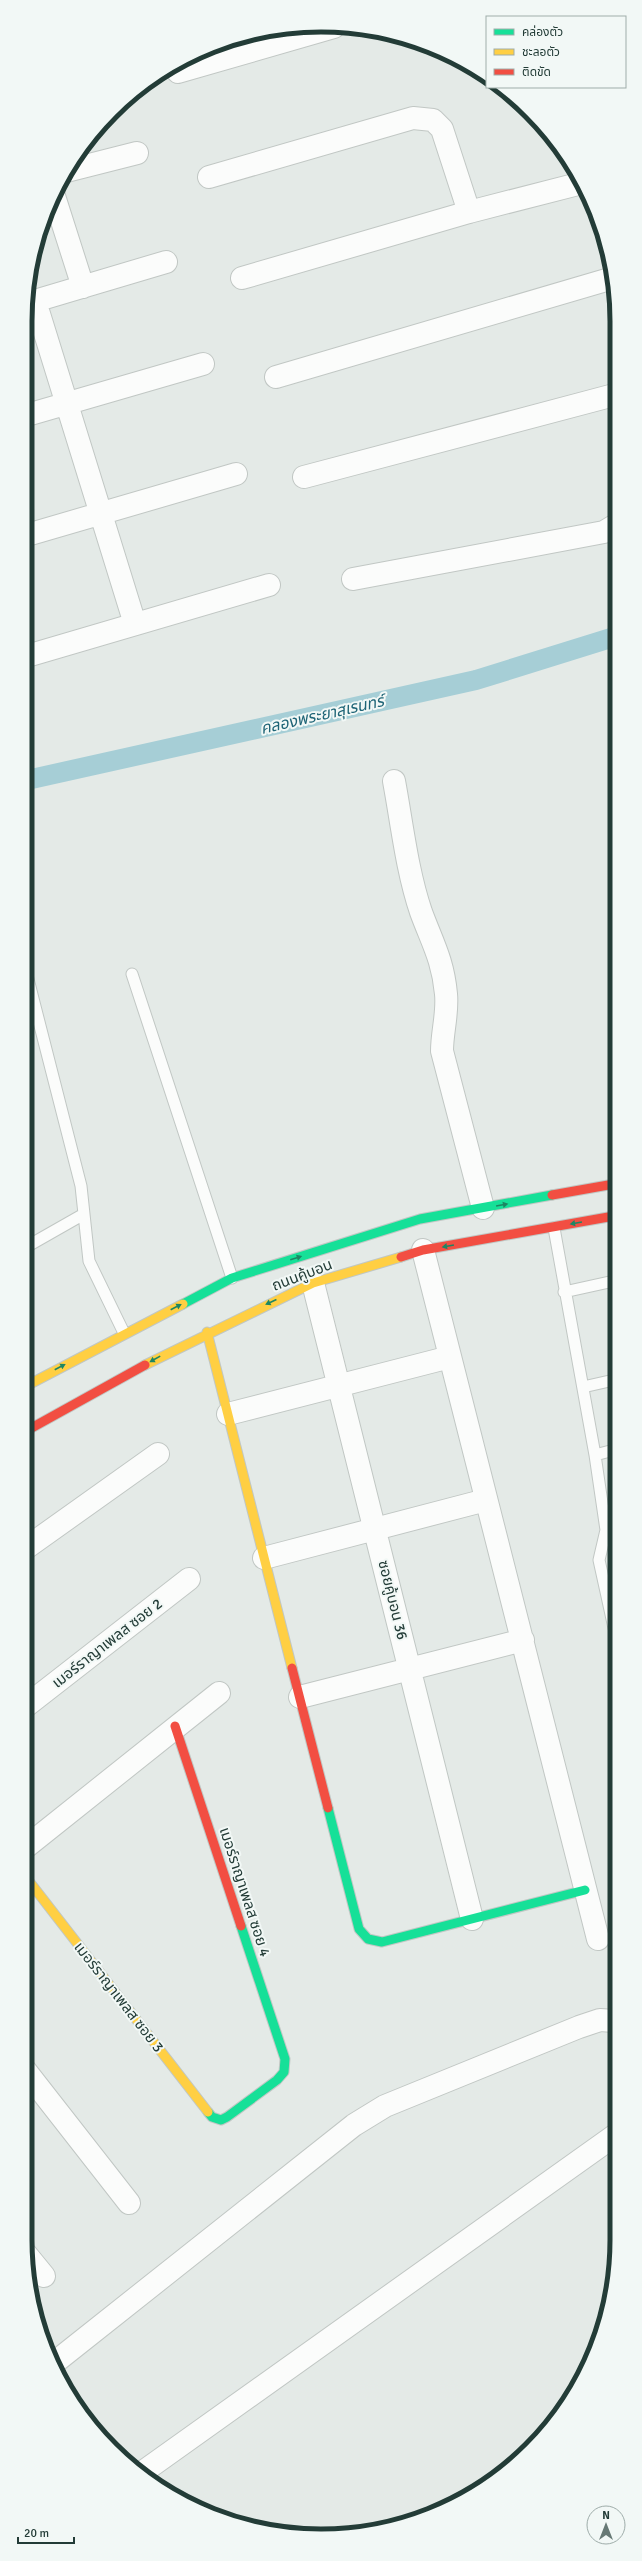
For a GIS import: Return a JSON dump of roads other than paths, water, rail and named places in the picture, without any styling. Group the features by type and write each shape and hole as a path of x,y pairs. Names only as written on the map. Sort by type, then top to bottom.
{"street":[{"path":"178,72 316,32"},
{"path":"209,177 413,118 433,120 442,129 469,212"},
{"path":"75,170 137,153"},
{"path":"242,278 469,212 575,185"},
{"path":"57,204 83,287"},
{"path":"33,301 166,262"},
{"path":"276,377 607,280"},
{"path":"33,307 66,403 99,513 135,624"},
{"path":"32,413 203,364"},
{"path":"304,477 610,396"},
{"path":"32,533 236,474"},
{"path":"353,579 604,532 610,528"},
{"path":"32,655 269,585"},
{"path":"394,781 410,872 421,913 440,959 446,994 442,1051 484,1208"},
{"name":"ถนนคู้บอน","path":"32,1383 124,1333 232,1278 420,1220 610,1185"},
{"name":"ถนนคู้บอน","path":"32,1428 207,1332 313,1283 423,1250 554,1228 610,1217"},
{"path":"423,1250 598,1939"},
{"name":"ซอยคู้บอน 36","path":"313,1283 376,1530 472,1919"},
{"path":"207,1332 359,1928 364,1938 369,1941 382,1942 585,1890"},
{"path":"228,1414 450,1357"},
{"path":"32,1544 158,1454"},
{"path":"264,1558 376,1530 486,1500"},
{"name":"เมอร์ราญาเพลส ซอย 2","path":"32,1701 189,1579"},
{"path":"300,1697 523,1640"},
{"path":"32,1842 175,1726 219,1693"},
{"name":"เมอร์ราญาเพลส ซอย 4","path":"175,1726 280,2044 286,2067 277,2080 227,2117 221,2120 212,2117"},
{"name":"เมอร์ราญาเพลส ซอย 3","path":"32,1884 212,2117"},
{"path":"58,2360 348,2130 385,2106 580,2027 600,2020 610,2021"},
{"path":"32,2079 129,2203"},
{"path":"146,2470 610,2139"},
{"path":"33,2263 44,2276"}],"lane":[{"path":"132,974 232,1278"},
{"path":"32,995 81,1186 89,1261 124,1333"},
{"path":"32,1244 84,1214"},
{"path":"554,1228 564,1292 595,1454 606,1530 599,1560 610,1610"},
{"path":"564,1292 610,1282"},
{"path":"583,1387 610,1381"},
{"path":"595,1454 610,1451"}],"waterway":[{"name":"คลองพระยาสุเรนทร์","path":"32,779 476,680 610,638"}]}
